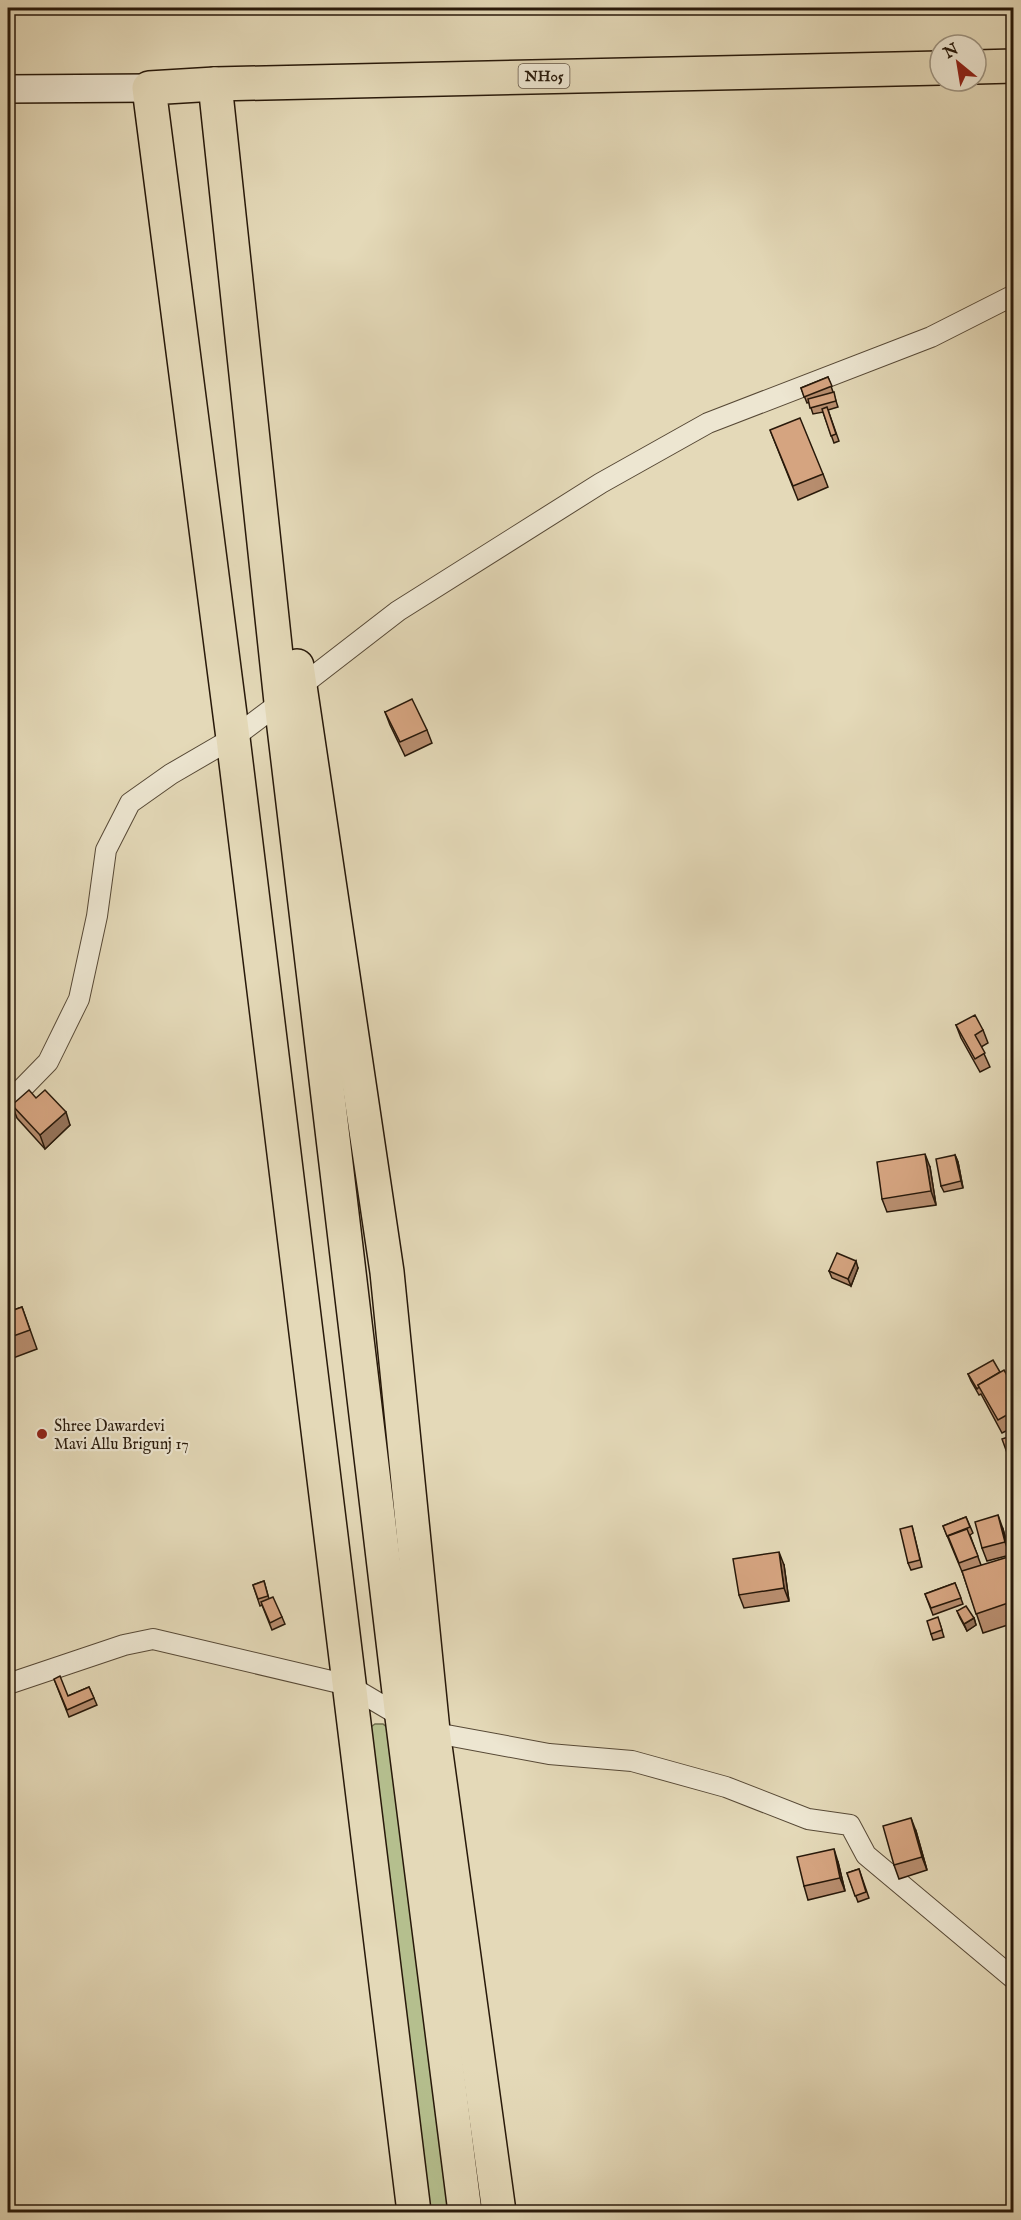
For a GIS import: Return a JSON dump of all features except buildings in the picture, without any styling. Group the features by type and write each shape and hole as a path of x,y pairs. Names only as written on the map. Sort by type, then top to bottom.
{"highway":[{"path":"988,67 1014,66"},
{"name":"NH05","path":"149,88 215,84 928,68"},
{"path":"215,84 228,207 291,694 402,1717 465,2212"},
{"path":"149,88 233,738 414,2212"},
{"path":"291,694 387,1272 434,1731 499,2212"}],"main road":[{"name":"NH05","path":"8,89 149,88"}],"street":[{"path":"8,1102 48,1062 79,999 97,915 106,850 129,803 171,774 233,738 399,611 601,483 708,423 931,337 1014,295"},
{"path":"8,1684 124,1645 153,1639 348,1685 402,1717 441,1734 549,1754 632,1761 726,1787 808,1819 850,1825 866,1855 1014,1979"}],"green space":[{"path":"375,1724 383,1724 389,1729 451,2212 430,2212 368,1729"}],"place":[{"name":"Shree Dawardevi Mavi Allu Brigunj 17","path":"42,1434"}]}
